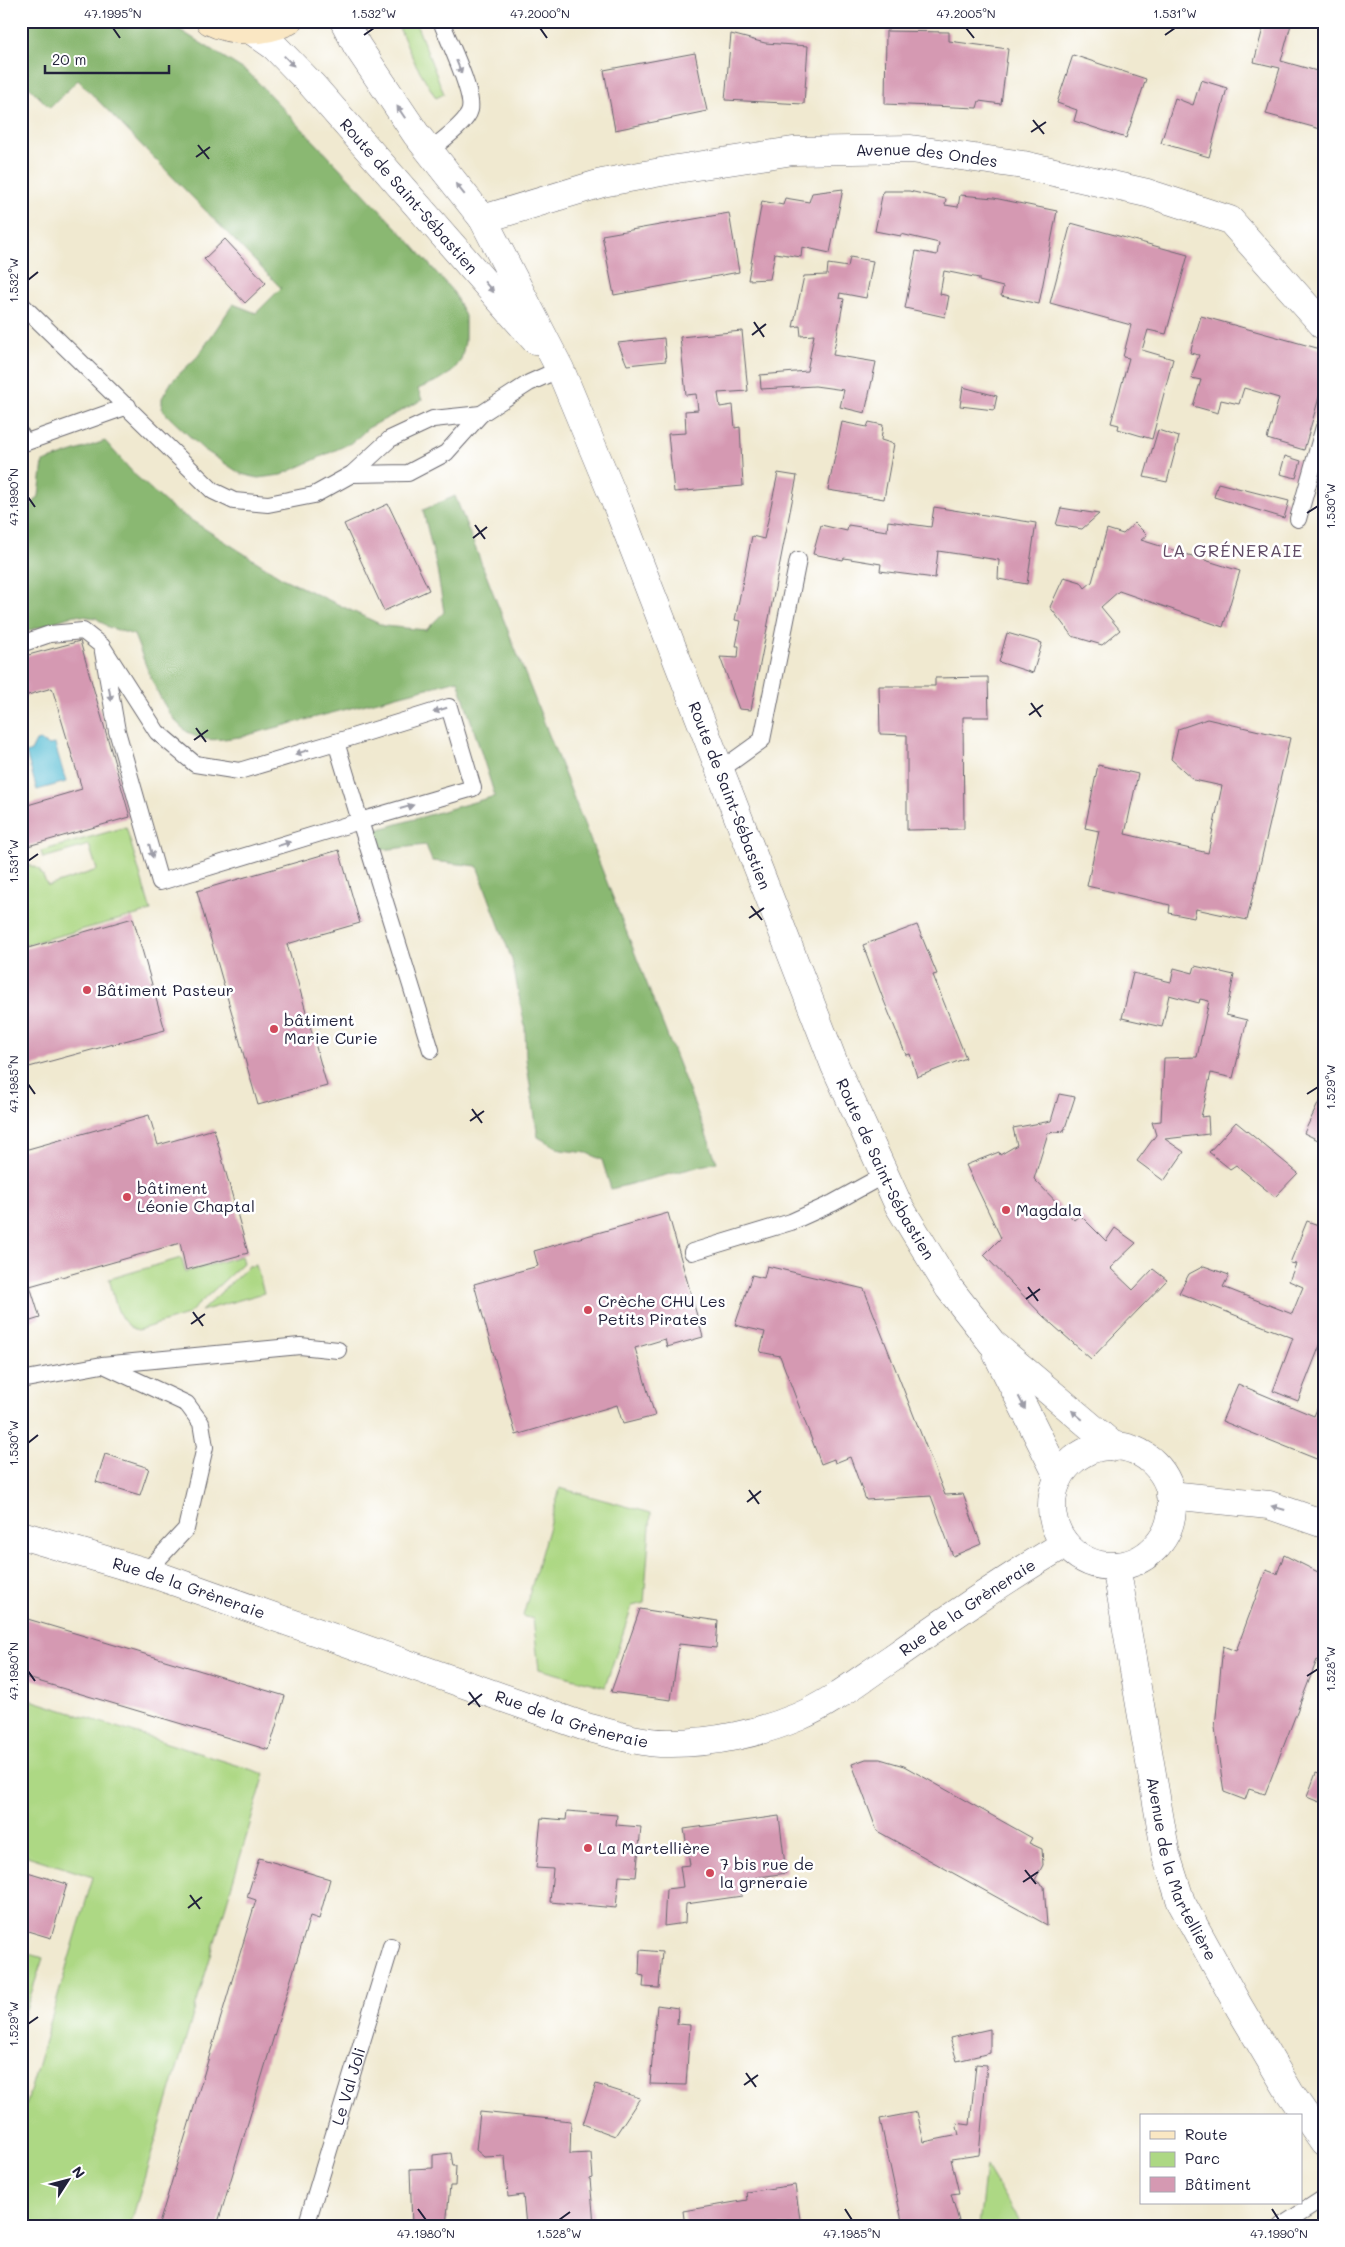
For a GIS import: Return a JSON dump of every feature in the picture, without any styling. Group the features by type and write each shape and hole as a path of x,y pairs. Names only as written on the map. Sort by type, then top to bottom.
{"main road":[{"path":"210,21 234,29 251,30 269,28 288,21"}],"street":[{"name":"Route de Saint-Sébastien","path":"344,21 357,46 429,151 483,219 560,369 618,508 835,1066 898,1206 948,1288 992,1343 1114,1447"},
{"name":"Route de Saint-Sébastien","path":"251,30 274,46 312,85 560,369"},
{"name":"Avenue des Ondes","path":"483,219 602,183 677,169 793,151 911,149 1023,165 1100,182 1147,193 1230,220 1324,326"},
{"name":"Route de Saint-Sébastien","path":"992,1343 1059,1478"},
{"path":"1114,1447 1140,1454 1154,1464 1164,1479 1170,1495 1170,1519 1165,1534 1157,1546 1138,1560 1116,1566 1106,1566 1086,1560 1064,1544 1052,1515 1053,1496 1059,1478 1068,1466 1085,1452 1114,1447"},
{"path":"1170,1495 1269,1505 1324,1524"},
{"name":"Rue de la Grèneraie","path":"21,1534 146,1572 583,1726 640,1740 672,1743 719,1738 755,1731 798,1717 834,1698 1010,1577 1064,1544"},
{"name":"Avenue de la Martellière","path":"1116,1566 1166,1855 1181,1902 1290,2093 1324,2142"}],"lane":[{"path":"429,151 463,121 470,110 467,87 441,21"},
{"path":"21,304 128,406 213,491 234,500 268,504 314,495 352,474 390,439 433,419 481,414"},
{"path":"352,474 408,473 446,453 481,414 529,383 560,369"},
{"path":"21,435 24,443 128,406"},
{"path":"1298,520 1324,427"},
{"path":"719,771 762,740 798,560"},
{"path":"21,644 50,634 83,631 102,646 157,732 195,764 239,772 449,707 473,788 160,882 117,731 102,646"},
{"path":"336,742 431,1050"},
{"path":"692,1252 791,1222 833,1203 884,1175"},
{"path":"21,1380 102,1364 300,1346 338,1350"},
{"path":"102,1364 187,1404 201,1423 205,1447 186,1529 146,1572"},
{"name":"Le Val Joli","path":"306,2226 391,1946"},
{"path":"1281,2226 1324,2198"}],"green space":[{"path":"30,21 155,21 175,27 249,73 411,243 454,293 465,316 465,342 461,360 452,372 418,389 422,400 368,428 353,442 281,475 258,478 241,474 203,449 167,415 162,408 162,398 172,381 198,356 233,304 256,313 281,288 78,80 50,108 21,79 21,23"},
{"path":"396,21 415,21 444,94 436,98 415,63"},
{"path":"105,441 135,475 172,508 284,579 384,626 426,630 444,612 437,569 423,510 455,496 717,1162 611,1189 602,1160 587,1153 561,1150 538,1137 526,1059 525,1027 512,960 477,866 432,861 426,845 381,850 373,831 495,796 458,680 240,737 209,740 192,735 169,713 152,680 134,635 108,627 96,618 75,615 21,633 21,518 39,496 43,462"},
{"path":"126,827 151,911 21,946 21,862 39,869 48,886 97,870 89,845 43,858 41,851"},
{"path":"241,1256 243,1263 187,1315 138,1330 131,1327 121,1316 109,1279 181,1258 186,1272"},
{"path":"250,1265 251,1267 256,1265 264,1293 201,1311"},
{"path":"560,1488 651,1513 644,1603 632,1606 605,1687 539,1669 533,1619 523,1616"},
{"path":"21,1697 265,1774 130,2226 21,2226 21,2122 93,1877 21,1854"},
{"path":"21,1951 43,1958 21,2024"},
{"path":"986,2166 1022,2226 979,2226"}],"water":[{"path":"40,740 48,745 55,744 66,782 37,790 26,753 31,751 36,741"}],"building":[{"path":"1265,21 1292,21 1281,61 1324,73 1324,130 1266,114 1280,68 1254,62"},
{"path":"886,31 949,32 949,41 1008,49 1001,104 979,101 977,108 885,104"},
{"path":"731,34 765,43 808,46 804,104 725,100"},
{"path":"695,53 707,111 615,130 604,70"},
{"path":"1073,55 1146,79 1126,138 1074,121 1077,110 1057,103"},
{"path":"1201,80 1227,88 1209,157 1161,143 1175,98 1193,105"},
{"path":"843,189 830,253 802,247 801,257 775,253 770,279 748,280 762,201 783,205 785,198 809,202 812,193"},
{"path":"883,191 909,191 946,199 945,205 958,207 960,195 994,198 1057,211 1039,304 1001,296 1003,287 979,281 979,278 944,271 940,294 949,296 945,317 905,308 916,251 937,255 939,243 901,234 901,236 875,231"},
{"path":"729,213 739,272 614,295 602,235"},
{"path":"1071,223 1188,255 1166,334 1148,330 1142,350 1173,359 1152,439 1118,429 1119,425 1111,423 1129,358 1123,357 1131,325 1050,303"},
{"path":"225,239 266,283 245,303 204,259"},
{"path":"850,257 873,261 866,298 840,293 839,298 844,299 833,355 876,362 865,413 840,407 844,390 815,386 761,389 760,375 807,371 814,335 801,336 800,326 793,327 804,276 827,275 828,264 848,267"},
{"path":"1201,316 1324,350 1324,380 1304,450 1267,439 1279,398 1244,388 1239,404 1221,400 1218,413 1193,406 1201,380 1191,378 1199,355 1190,353"},
{"path":"742,331 748,391 718,393 720,407 733,405 735,428 740,427 743,486 674,492 668,434 686,433 685,411 698,410 696,394 686,395 680,337"},
{"path":"664,338 666,361 627,365 618,343"},
{"path":"963,387 997,396 994,410 960,406"},
{"path":"842,422 867,427 869,422 883,425 881,440 894,444 884,499 828,490"},
{"path":"1158,430 1179,437 1167,482 1144,477"},
{"path":"1285,456 1301,461 1296,478 1280,474"},
{"path":"778,473 797,476 751,710 739,709 720,657 738,658 739,646 736,646 741,621 735,620 752,536 764,539"},
{"path":"1218,483 1289,501 1284,518 1214,497"},
{"path":"388,504 429,590 384,611 344,524"},
{"path":"934,507 1036,523 1027,584 998,579 999,560 938,551 935,578 880,571 881,564 844,558 843,560 813,554 821,525 847,531 848,525 887,531 888,521 931,527"},
{"path":"1061,508 1099,514 1082,529 1056,525"},
{"path":"1135,523 1147,535 1141,540 1240,571 1223,627 1119,591 1101,607 1120,630 1102,645 1072,636 1050,607 1064,577 1081,582 1085,588 1092,582 1107,529 1123,534"},
{"path":"1007,633 1042,643 1033,673 999,662"},
{"path":"80,641 130,817 21,848 21,807 82,789 52,688 21,697 21,657"},
{"path":"988,677 989,717 963,717 964,829 907,830 907,735 880,734 879,686 935,686 935,678"},
{"path":"1207,719 1290,738 1247,920 1196,909 1194,918 1169,913 1170,905 1087,886 1099,831 1085,828 1098,765 1138,774 1125,834 1208,853 1222,786 1194,780 1171,759 1178,729"},
{"path":"1324,788 1324,803 1319,802"},
{"name":"bâtiment Marie Curie","path":"339,850 360,923 287,944 327,1086 258,1105 197,891"},
{"name":"Bâtiment Pasteur","path":"133,918 165,1030 29,1067 21,1038 21,950"},
{"path":"917,925 937,974 933,975 966,1058 917,1077 910,1054 906,1055 863,945"},
{"path":"1195,966 1234,975 1226,1015 1247,1020 1233,1078 1211,1073 1201,1117 1208,1116 1209,1134 1165,1139 1184,1152 1164,1181 1137,1161 1156,1135 1152,1122 1161,1121 1164,1058 1197,1057 1209,1001 1200,999 1199,1003 1169,995 1162,1027 1122,1018 1133,973 1171,982 1174,968 1193,973"},
{"path":"1059,1094 1075,1097 1064,1131 1048,1133 1034,1179 1074,1220 1080,1215 1106,1241 1115,1228 1136,1243 1110,1268 1133,1290 1153,1269 1167,1280 1091,1359 1044,1317 984,1255 1001,1238 966,1165 999,1152 1000,1155 1017,1145 1013,1128 1051,1121"},
{"path":"1319,1102 1324,1105 1324,1143 1304,1133"},
{"name":"bâtiment Léonie Chaptal","path":"149,1115 158,1145 214,1129 248,1253 186,1270 180,1243 30,1286 40,1318 21,1324 21,1151"},
{"path":"1236,1122 1298,1173 1275,1197 1236,1165 1230,1169 1209,1152"},
{"name":"Crèche CHU Les Petits Pirates","path":"668,1213 703,1337 667,1347 665,1339 635,1348 655,1416 623,1424 617,1405 516,1435 474,1284 538,1266 534,1251"},
{"path":"1307,1221 1324,1227 1324,1335 1298,1401 1273,1391 1293,1338 1179,1293 1189,1274 1204,1266 1229,1275 1223,1287 1292,1314 1303,1287 1289,1281 1296,1264 1290,1263"},
{"path":"767,1266 864,1289 945,1495 963,1494 981,1544 953,1556 931,1496 866,1500 850,1457 835,1463 834,1459 821,1464 780,1356 760,1352 765,1332 735,1325 752,1275 764,1278"},
{"path":"1238,1384 1314,1416 1320,1402 1324,1404 1324,1462 1222,1421"},
{"path":"105,1454 149,1468 140,1495 96,1482"},
{"path":"1284,1555 1324,1575 1324,1663 1317,1660 1265,1794 1249,1789 1245,1800 1224,1792 1219,1759 1215,1727 1223,1646 1236,1651 1266,1570 1277,1574"},
{"path":"640,1609 718,1621 716,1648 679,1644 671,1700 611,1692"},
{"path":"21,1617 285,1696 269,1750 21,1676"},
{"path":"866,1759 880,1759 904,1766 1032,1838 1029,1843 1042,1849 1043,1865 1035,1880 1044,1886 1047,1925 877,1831 852,1764"},
{"path":"1316,1773 1324,1776 1324,1790 1319,1802 1307,1797"},
{"name":"La Martellière","path":"567,1811 617,1815 616,1825 641,1827 636,1877 619,1876 616,1908 550,1902 553,1869 536,1868 541,1818 566,1820"},
{"path":"779,1816 786,1873 740,1880 742,1896 686,1904 685,1923 664,1926 666,1889 683,1887 680,1866 690,1865 684,1829"},
{"path":"259,1858 330,1879 319,1919 310,1916 217,2226 149,2226 150,2222 159,2224 256,1900 247,1897"},
{"path":"21,1870 67,1884 51,1938 21,1929"},
{"path":"640,1950 662,1952 659,1988 643,1987 644,1976 639,1975"},
{"path":"657,2005 678,2008 677,2024 690,2025 686,2085 650,2084"},
{"path":"990,2029 990,2053 957,2061 950,2038"},
{"path":"976,2064 987,2065 979,2155 951,2159 959,2193 951,2194 959,2221 944,2226 903,2226 880,2119 917,2112 924,2142 959,2135 956,2123 970,2125"},
{"path":"596,2084 640,2098 615,2136 583,2124"},
{"path":"480,2112 571,2121 570,2154 591,2153 593,2178 590,2179 594,2224 526,2226 523,2195 508,2197 505,2156 484,2157 476,2150"},
{"path":"451,2153 453,2166 456,2166 455,2186 450,2186 446,2226 412,2226 410,2169 433,2168 433,2155"},
{"path":"795,2185 801,2226 685,2226 683,2211 747,2200 746,2192"}],"place":[{"name":"Bâtiment Pasteur","path":"87,990"},
{"name":"bâtiment Marie Curie","path":"274,1029"},
{"name":"bâtiment Léonie Chaptal","path":"127,1197"},
{"name":"Magdala","path":"1006,1210"},
{"name":"Crèche CHU Les Petits Pirates","path":"588,1310"},
{"name":"La Martellière","path":"588,1848"},
{"name":"7 bis rue de la grneraie","path":"710,1873"}],"district":[{"name":"LA GRÉNERAIE","path":"1233,551"}]}
